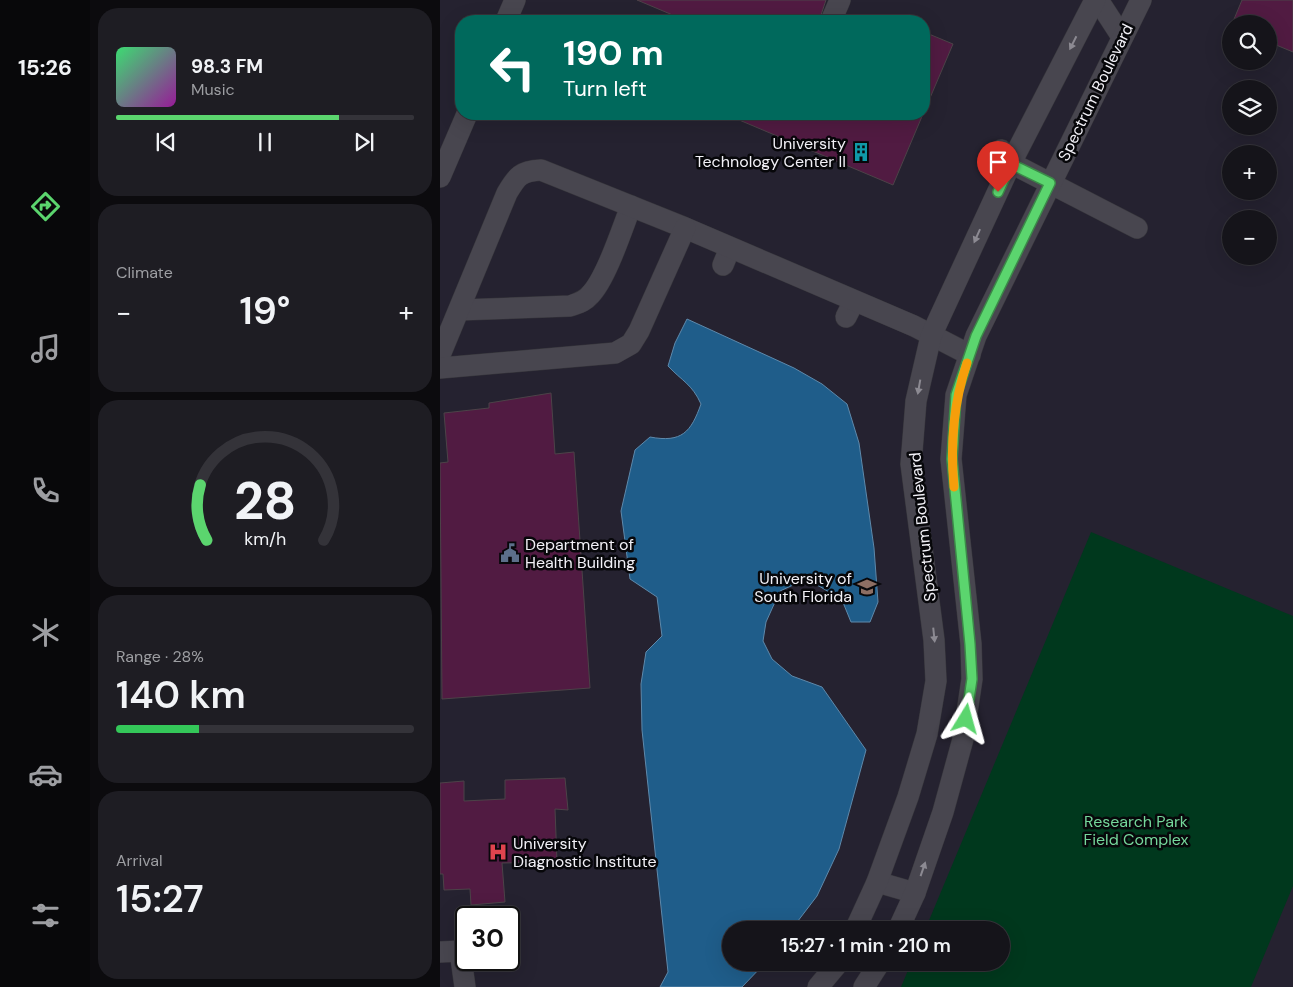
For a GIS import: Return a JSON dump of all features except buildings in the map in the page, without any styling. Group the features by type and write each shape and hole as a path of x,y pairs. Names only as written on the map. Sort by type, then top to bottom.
{"street":[{"path":"509,15 515,0"},
{"path":"834,15 840,0"},
{"path":"1096,0 1122,37"},
{"name":"Spectrum Boulevard","path":"859,921 877,882 908,797 927,734 936,681 934,640 912,464 916,402 931,336 1006,157 1096,0"},
{"name":"Spectrum Boulevard","path":"902,921 915,893 943,812 963,738 972,679 952,459 956,395 976,336 1141,0"},
{"path":"440,177 464,120"},
{"path":"1006,157 1050,183 1137,228"},
{"path":"440,355 514,180 526,171 540,170 686,228 726,256 850,309 914,326 970,355"},
{"path":"459,310 570,306 582,302 591,294 600,280 632,206"},
{"path":"440,368 616,353 624,350 639,331 686,228"},
{"path":"877,882 915,893"},
{"path":"440,952 460,951 465,987"},
{"path":"818,987 831,971"},
{"path":"864,987 874,971"}],"shaded area":[{"name":"University of South Florida","path":"440,0 1293,0 1293,987 440,987"}],"green space":[{"name":"Research Park Field Complex","path":"1091,532 1293,616 1293,886 1251,987 901,987 908,971 1010,971 1010,921 929,921"}],"water":[{"path":"687,319 794,368 822,384 847,404 859,443 874,548 878,602 870,622 851,622 842,600 819,586 802,581 780,591 766,622 763,641 772,659 792,676 822,687 866,750 839,849 817,896 798,921 722,921 722,971 757,971 742,987 660,987 668,972 642,730 641,684 646,652 662,636 657,597 630,579 621,511 635,450 650,437 670,438 678,437 684,433 693,422 701,404 690,387 668,366 675,343"}],"slow traffic":[{"path":"954,487 952,459 956,395 967,363"}],"place":[{"name":"University Technology Center II","path":"861,152"},
{"name":"Department of Health Building","path":"510,553"},
{"name":"University of South Florida","path":"867,587"},
{"name":"University Diagnostic Institute","path":"498,852"}],"route":[{"path":"966,719 972,679 952,459 956,395 976,336 1050,183 1011,164 998,192"}]}
